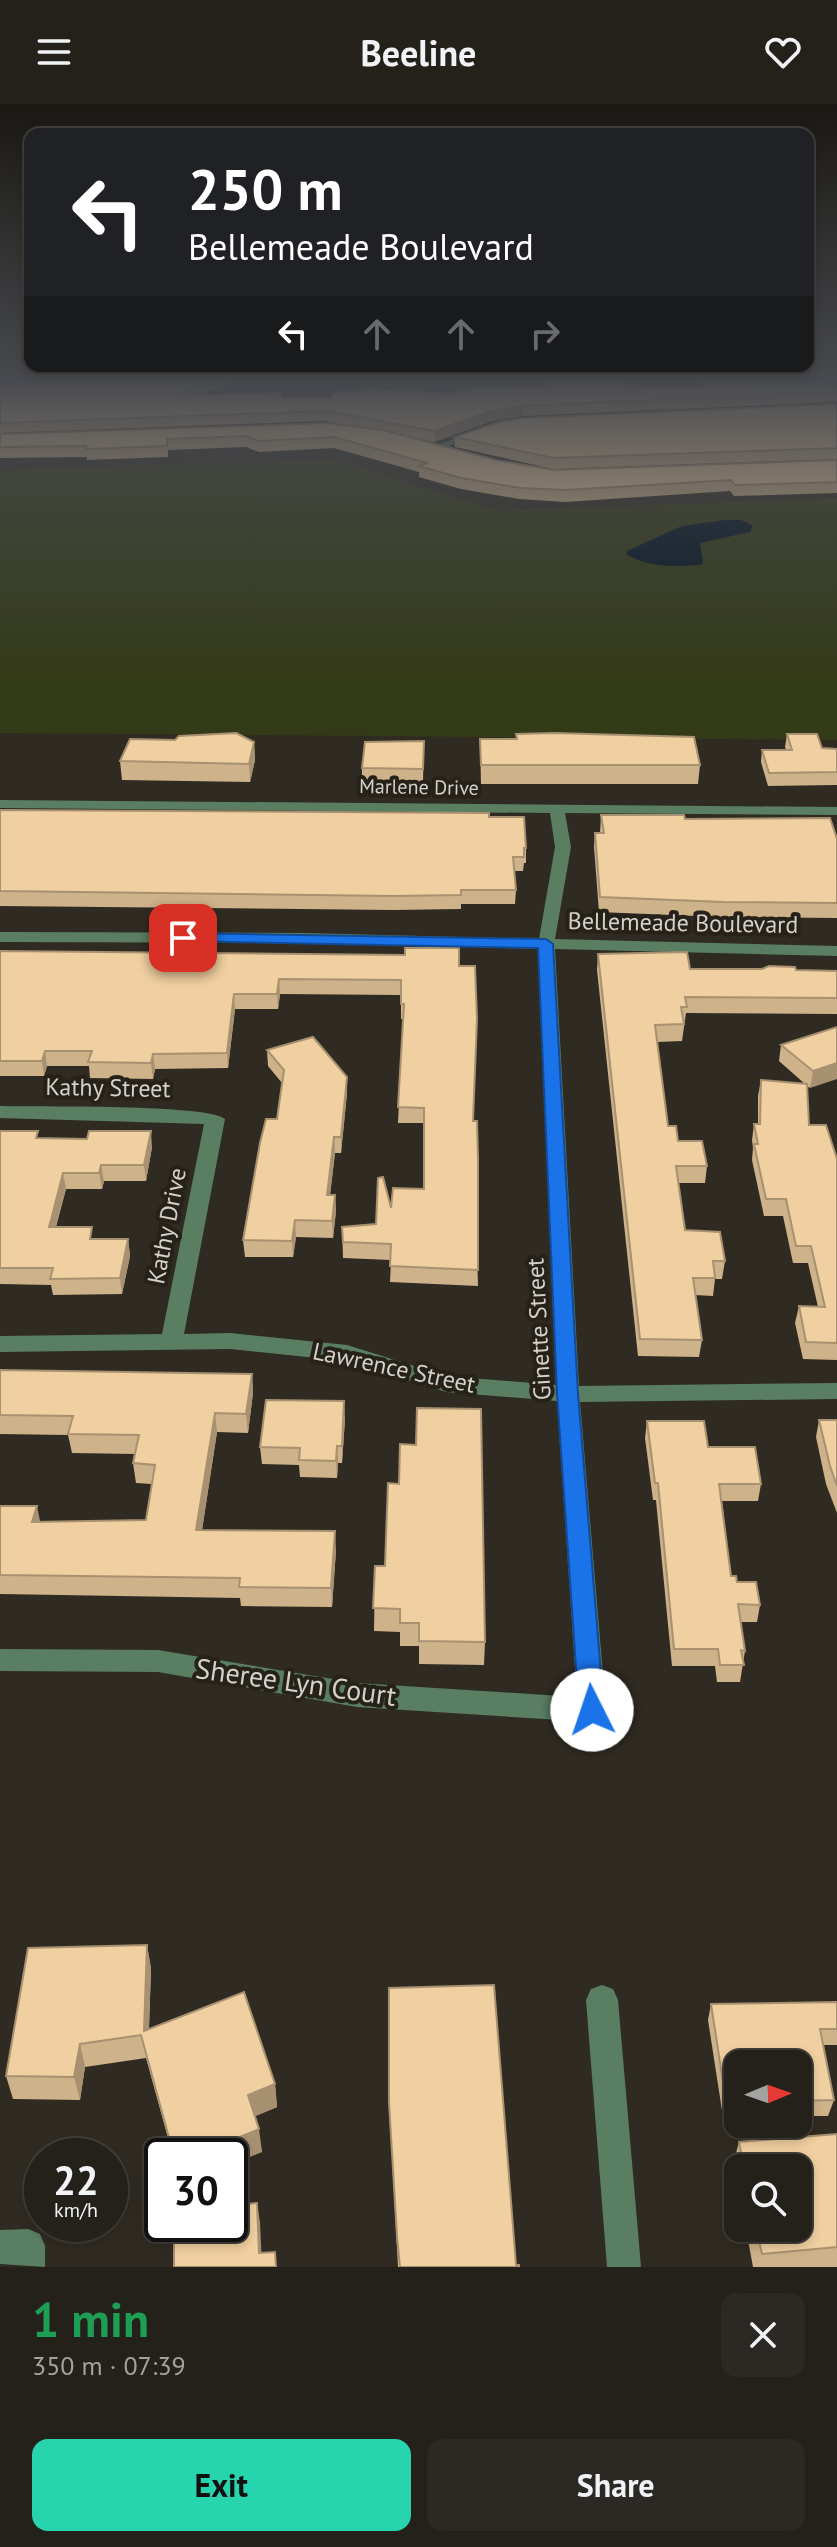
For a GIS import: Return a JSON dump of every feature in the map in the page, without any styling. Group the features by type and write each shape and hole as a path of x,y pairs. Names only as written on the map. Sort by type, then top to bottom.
{"street":[{"name":"Marlene Drive","path":"0,804 837,811"},
{"name":"Ginette Street","path":"557,809 563,847 546,944 568,1394 592,1710"},
{"name":"Bellemeade Boulevard","path":"0,937 837,951"},
{"name":"Kathy Street","path":"0,1112 156,1114 215,1119"},
{"name":"Kathy Drive","path":"171,1342 215,1119"},
{"name":"Lawrence Street","path":"0,1344 230,1341 347,1353 446,1384 568,1394 837,1391"},
{"name":"Sheree Lyn Court","path":"0,1660 158,1661 357,1695 592,1710"},
{"path":"602,2000 624,2267"},
{"path":"0,2247 28,2246 28,2267"}],"green space":[{"path":"0,480 400,480 498,511 837,498 837,740 0,733"}],"water":[{"path":"741,520 753,526 750,532 700,543 703,564 664,566 627,555 627,551 682,526"}],"building":[{"path":"472,480 837,480 735,485 731,480 566,490 520,488"},
{"path":"236,733 254,742 249,764 120,761 130,739 175,740 179,736"},
{"path":"516,734 694,737 700,765 481,765 480,739 517,739"},
{"path":"787,734 817,734 822,748 837,749 837,772 769,773 762,750 792,750"},
{"path":"424,741 423,769 362,768 365,742"},
{"path":"0,810 489,813 489,817 524,817 526,848 524,857 513,857 516,890 461,890 461,895 0,891"},
{"path":"601,815 684,815 685,819 830,818 837,839 837,903 600,897 595,833 604,833"},
{"path":"405,948 459,948 459,966 475,966 477,1019 473,1121 477,1121 478,1270 390,1266 391,1244 343,1242 342,1227 376,1224 378,1178 383,1177 391,1208 393,1188 424,1189 424,1108 398,1107 404,1004 401,1004 401,980 279,979 277,994 234,994 227,1053 153,1054 151,1063 88,1062 92,1051 45,1051 42,1061 0,1061 0,951 405,955"},
{"path":"687,952 690,969 762,969 769,966 837,971 837,998 685,997 687,1007 681,1007 684,1024 655,1025 668,1126 676,1126 678,1141 702,1141 707,1166 676,1166 685,1230 720,1232 725,1261 713,1261 715,1278 693,1278 702,1340 640,1339 598,954"},
{"path":"837,1027 837,1063 813,1071 781,1045"},
{"path":"313,1037 347,1077 341,1137 334,1137 327,1195 335,1195 332,1221 295,1220 292,1241 243,1240 260,1143 266,1119 277,1119 284,1070 267,1050"},
{"path":"761,1080 807,1084 809,1125 826,1125 837,1159 837,1343 806,1342 799,1306 825,1307 811,1246 796,1246 786,1199 766,1199 754,1144 758,1144 754,1124 760,1124"},
{"path":"0,1131 38,1131 36,1138 87,1139 89,1131 151,1131 144,1165 101,1165 99,1173 63,1173 49,1227 92,1227 90,1239 128,1239 120,1278 50,1279 53,1268 0,1268"},
{"path":"0,1370 252,1374 246,1414 215,1413 196,1530 335,1531 331,1588 239,1587 240,1578 0,1575 0,1506 37,1506 32,1522 146,1520 155,1465 133,1463 139,1435 68,1434 73,1416 0,1415"},
{"path":"266,1400 344,1401 342,1446 337,1446 336,1461 299,1460 300,1448 260,1447"},
{"path":"417,1408 481,1409 485,1642 419,1641 419,1623 400,1623 400,1609 373,1608 375,1566 385,1566 388,1483 399,1484 400,1444 416,1445"},
{"path":"819,1420 837,1420 837,1486 830,1466"},
{"path":"647,1421 704,1421 708,1447 755,1447 761,1484 719,1484 731,1576 736,1576 737,1582 756,1582 760,1605 738,1604 744,1665 720,1665 718,1649 674,1649 658,1483 655,1483"},
{"path":"147,1945 144,2031 244,1992 275,2084 248,2095 259,2129 237,2138 169,2138 141,2035 80,2044 74,2077 6,2076 28,1948"},
{"path":"494,1985 516,2265 519,2267 400,2267 389,2102 389,1988"},
{"path":"837,2002 837,2029 820,2029 834,2100 812,2101 812,2050 724,2050 724,2088 711,2004"},
{"path":"837,2134 837,2247 762,2254 759,2242 812,2242 812,2154 741,2154 739,2142"},
{"path":"257,2203 259,2253 275,2252 276,2267 174,2267 174,2242 248,2242 248,2204"}],"route":[{"path":"183,938 546,944 568,1394 592,1710"}]}
